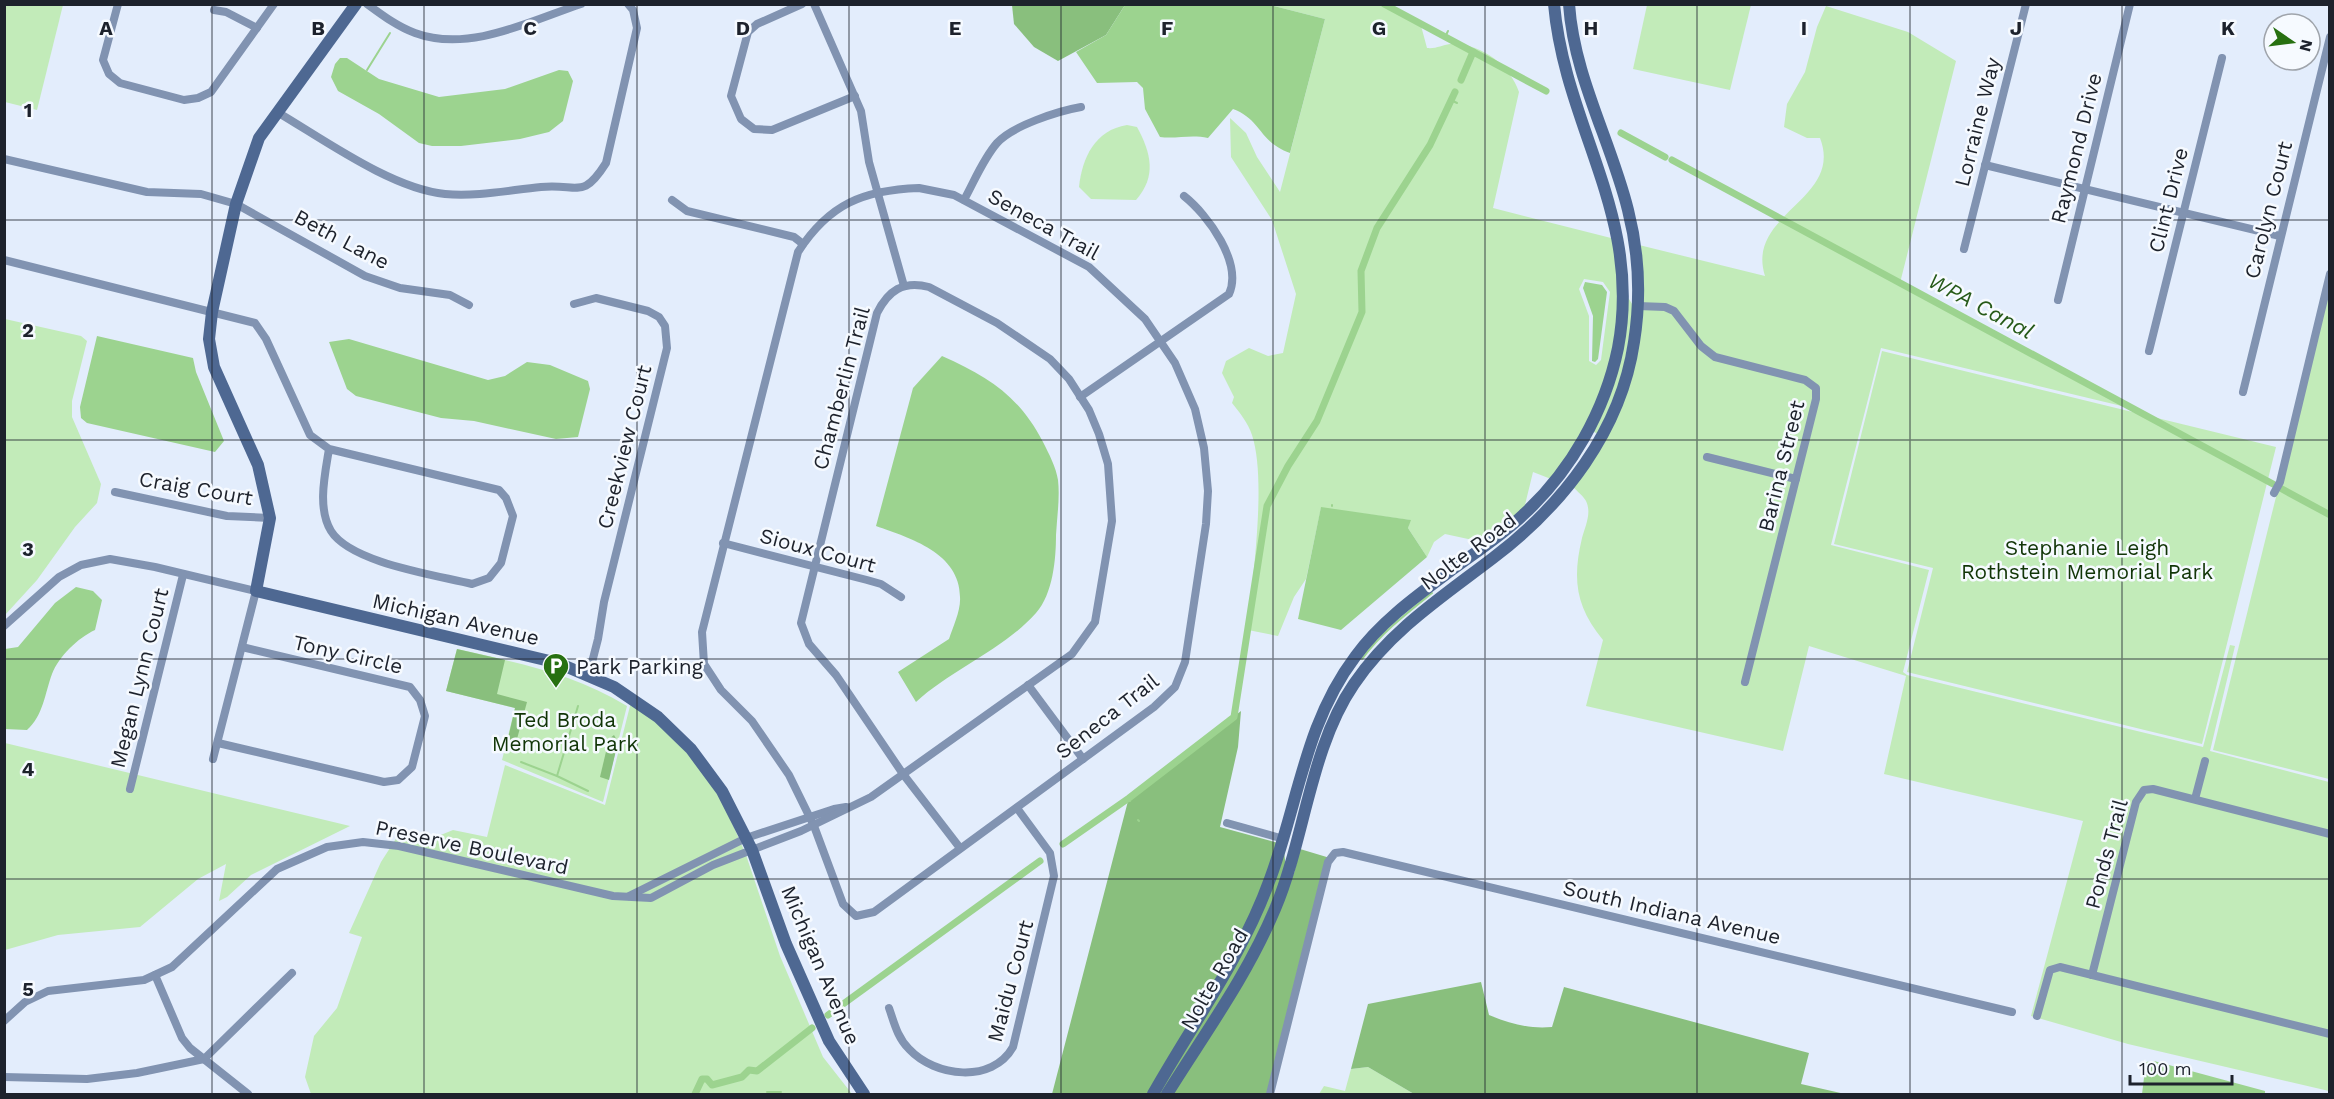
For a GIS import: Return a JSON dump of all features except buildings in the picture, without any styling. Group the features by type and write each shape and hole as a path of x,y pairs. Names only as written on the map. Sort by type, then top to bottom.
{"street":[{"path":"118,4 103,60 109,74 120,83 184,100 198,98 211,92 274,4"},
{"path":"213,759 256,591 270,518 258,465 214,367 209,339 212,312 236,204 259,138 356,4"},
{"path":"367,4 404,29 416,34 432,38 463,40 482,37 581,4"},
{"path":"277,112 392,179 443,194 551,186 578,189 588,186 594,182 606,163 637,28 633,10 628,4"},
{"path":"802,4 757,24 748,32 731,96 741,119 754,129 772,130 855,96"},
{"path":"628,896 746,838 812,821 834,808 848,807 871,797 1072,654 1086,638 1095,622 1100,602 1112,521 1112,490 1108,464 1099,434 1080,397 1050,359 997,323 929,287 911,284 904,286 877,192 861,111 814,4"},
{"name":"Nolte Road","path":"1153,1095 1231,967 1251,927 1284,839 1319,716 1332,689 1355,655 1384,624 1416,596 1523,515 1558,477 1580,446 1604,398 1617,348 1623,298 1618,235 1568,73 1554,4"},
{"name":"Nolte Road","path":"1167,1095 1223,1009 1252,957 1290,870 1321,754 1332,724 1352,686 1383,646 1414,616 1534,525 1566,491 1593,454 1612,415 1634,344 1638,306 1637,255 1628,210 1573,39 1569,4"},
{"name":"Lorraine Way","path":"1964,249 2026,4"},
{"name":"Raymond Drive","path":"2058,300 2130,4"},
{"path":"214,10 226,12 257,28"},
{"name":"Carolyn Court","path":"2243,392 2330,37"},
{"name":"Clint Drive","path":"2149,351 2222,58"},
{"path":"1568,73 1586,85"},
{"path":"1577,104 1596,113"},
{"path":"964,200 996,144 1007,134 1064,110 1081,107"},
{"name":"Beth Lane","path":"4,159 147,192 201,194 236,204 365,276 400,288 450,295 469,305"},
{"path":"1985,165 2280,236"},
{"name":"Seneca Trail","path":"901,189 938,190 964,200 1089,267 1145,319 1175,363 1195,409 1204,448 1208,491 1206,524 1185,662 1175,687 1154,707 874,912 856,916 843,904 812,821 771,746 752,721 721,690 704,664 702,632 788,284 803,244 827,215 845,204 877,192 901,189"},
{"path":"1080,397 1223,301 1233,285 1231,262 1201,209 1184,196"},
{"path":"672,200 687,212 794,237 803,244"},
{"path":"1618,235 1625,243 1630,293 1638,306"},
{"path":"4,260 255,323 266,339 310,435 329,449 499,490 506,498 513,516 501,562 489,578 472,584 364,557 346,547 331,531 325,508 324,482 329,449"},
{"path":"2274,493 2280,482 2330,274"},
{"name":"Chamberlin Trail","path":"904,286 895,289 885,297 877,314 801,615 801,630 809,644 836,675 903,774 960,848"},
{"name":"Creekview Court","path":"574,303 596,298 648,311 659,317 668,336 589,674"},
{"name":"Barina Street","path":"1638,306 1665,307 1674,311 1701,346 1715,357 1794,376 1814,384 1816,399 1745,682"},
{"path":"1707,457 1796,478"},
{"name":"Craig Court","path":"115,492 216,514 270,518"},
{"name":"Sioux Court","path":"723,543 881,584 901,597"},
{"name":"Michigan Avenue","path":"4,627 59,577 95,561 126,561 558,663 589,674 637,701 691,749 722,791 752,850 786,944 829,1041 864,1095"},
{"name":"Megan Lynn Court","path":"130,789 183,575"},
{"name":"Tony Circle","path":"218,743 384,782 398,780 412,767 425,716 420,700 410,687 242,647"},
{"path":"1028,686 1083,759"},
{"path":"2195,799 2205,761"},
{"name":"Ponds Trail","path":"2092,975 2136,802 2144,790 2153,789 2330,834"},
{"name":"Maidu Court","path":"889,1008 898,1035 908,1049 933,1067 946,1071 975,1072 990,1069 1007,1057 1016,1035 1054,876 1050,853 1017,808"},
{"name":"Preserve Boulevard","path":"4,1022 25,1002 48,991 126,983 155,975 172,967 193,950 277,869 327,847 363,842 399,846 613,896 651,898 713,865 752,850 812,821"},
{"path":"1227,823 1284,839 1290,870"},
{"name":"South Indiana Avenue","path":"1269,1095 1328,862 1335,853 1343,852 2012,1012"},
{"path":"2037,1016 2050,970 2060,967 2330,1034"},
{"path":"4,1077 87,1079 147,1072 204,1059 292,973"},
{"path":"155,975 182,1038 248,1095"}],"green space":[{"path":"5,4 63,5 37,110 5,102"},
{"path":"1270,5 1385,5 1420,22 1427,48 1461,44 1483,51 1501,64 1515,82 1519,92 1493,208 1615,239 1619,299 1613,348 1607,372 1590,416 1551,479 1533,472 1524,509 1482,542 1445,534 1434,542 1427,557 1408,528 1410,520 1321,508 1306,579 1294,597 1278,636 1248,630 1257,531 1256,454 1252,435 1232,403 1234,397 1222,373 1226,361 1249,348 1268,356 1283,353 1296,294 1272,220 1231,157 1230,118 1246,133 1257,157 1280,192 1325,19","holes":["1584,279 1603,282 1610,292 1601,360 1596,365 1589,361 1589,316 1579,289"]},
{"path":"1647,5 1751,5 1730,90 1633,69"},
{"path":"1826,6 1908,32 1956,61 1900,283 2130,408 1881,348 1831,545 1929,570 1903,672 1907,675 2203,747 2230,645 2235,646 2210,751 2329,782 2329,1091 2128,1044 2031,1016 2083,821 1884,774 1906,676 1809,646 1783,751 1586,706 1603,640 1587,616 1579,592 1577,567 1588,506 1585,499 1573,487 1629,380 1639,245 1765,276 1763,255 1769,237 1819,177 1824,159 1820,138 1807,138 1784,127 1787,104 1805,72 1817,27"},
{"path":"1127,125 1137,127 1146,146 1150,164 1143,191 1136,200 1091,199 1079,187 1087,156 1092,147 1106,133"},
{"name":"Stephanie Leigh Rothstein Memorial Park","path":"2329,284 2329,779 2213,750"},
{"path":"1627,296 1634,307 1622,378 1598,434 1592,431"},
{"path":"5,319 81,336 87,341 72,401 72,417 101,484 97,503 75,527 37,580 5,615"},
{"name":"Stephanie Leigh Rothstein Memorial Park","path":"1882,351 2276,447 2202,744 1907,672 1933,568 1834,544"},
{"name":"Ted Broda Memorial Park","path":"457,649 523,664 566,677 627,706 603,802 502,760 515,708 446,691"},
{"path":"631,702 673,735 720,795 746,855 780,956 823,1057 852,1094 311,1094 305,1077 314,1036 337,1008 362,937 349,933 381,862 397,837 421,843 453,830 487,837 505,765 605,805"},
{"path":"5,743 350,826 251,875 227,897 219,901 226,864 198,879 140,927 58,935 5,950"},
{"path":"1368,1067 1414,1094 1319,1094 1324,1086 1345,1091 1351,1069"}],"shaded area":[{"path":"1012,5 1125,5 1106,35 1058,61 1034,47 1014,24"},
{"path":"1125,5 1270,5 1325,19 1290,153 1272,143 1250,119 1233,109 1208,138 1160,137 1145,109 1143,88 1137,82 1097,83 1076,52 1106,35"},
{"path":"340,58 347,58 379,79 439,97 505,89 559,70 568,71 573,81 563,121 549,132 520,139 461,146 432,146 419,143 379,114 338,91 331,77 335,64"},
{"path":"1585,282 1602,285 1607,292 1598,359 1595,362 1592,361 1593,316 1583,288"},
{"path":"97,336 193,358 196,372 224,441 215,452 87,423 81,418 80,407"},
{"path":"349,339 488,380 505,376 527,362 550,365 588,381 590,389 578,437 556,439 474,421 441,418 356,396 347,389 329,342"},
{"path":"942,356 988,380 1013,400 1034,426 1054,465 1058,480 1059,501 1055,555 1050,586 1036,613 1008,638 945,679 916,702 898,672 949,639 959,607 958,582 952,569 931,550 918,542 876,526 913,388"},
{"path":"1321,507 1411,520 1408,528 1427,557 1341,630 1298,619"},
{"path":"76,587 93,591 102,600 95,630 76,643 59,661 52,674 37,718 27,730 5,729 5,649 18,647 55,603"},
{"path":"457,649 505,660 497,694 527,702 517,739 508,748 506,747 515,708 446,691"},
{"path":"1241,711 1238,747 1220,827 1278,843 1247,926 1148,1094 1052,1094 1128,801"},
{"path":"614,735 618,742 609,780 600,777 609,739"},
{"path":"1300,849 1330,858 1268,1094 1172,1094 1294,873"},
{"path":"1284,851 1286,869 1249,956 1163,1094 1157,1094"},
{"path":"1481,982 1489,1015 1505,1021 1520,1025 1552,1027 1564,987 1809,1053 1801,1084 1845,1094 1414,1094 1368,1067 1351,1069 1368,1004"},
{"path":"2154,1061 2265,1091 2265,1094 2142,1094 2146,1062"}],"waterway":[{"name":"WPA Canal","path":"1384,4 1546,91"},
{"name":"WPA Canal","path":"1445,37 1448,31"},
{"path":"367,70 390,33"},
{"path":"1461,80 1473,52"},
{"path":"1063,844 1129,798 1234,717 1267,506 1288,466 1317,421 1362,312 1361,271 1377,228 1430,145 1455,92"},
{"path":"1451,100 1457,103"},
{"name":"WPA Canal","path":"1621,133 1665,157"},
{"name":"WPA Canal","path":"1672,160 2273,484"},
{"name":"WPA Canal","path":"2282,489 2330,515"},
{"path":"1362,659 1386,632 1432,593"},
{"path":"578,706 557,776 588,791"},
{"path":"521,762 557,776"},
{"path":"828,1015 1040,861"},
{"path":"695,1094 702,1079 707,1079 712,1085 742,1077 749,1070 757,1071 812,1028"},
{"path":"767,1092 781,1092"}],"place":[{"name":"Park Parking","path":"556,689"}]}
